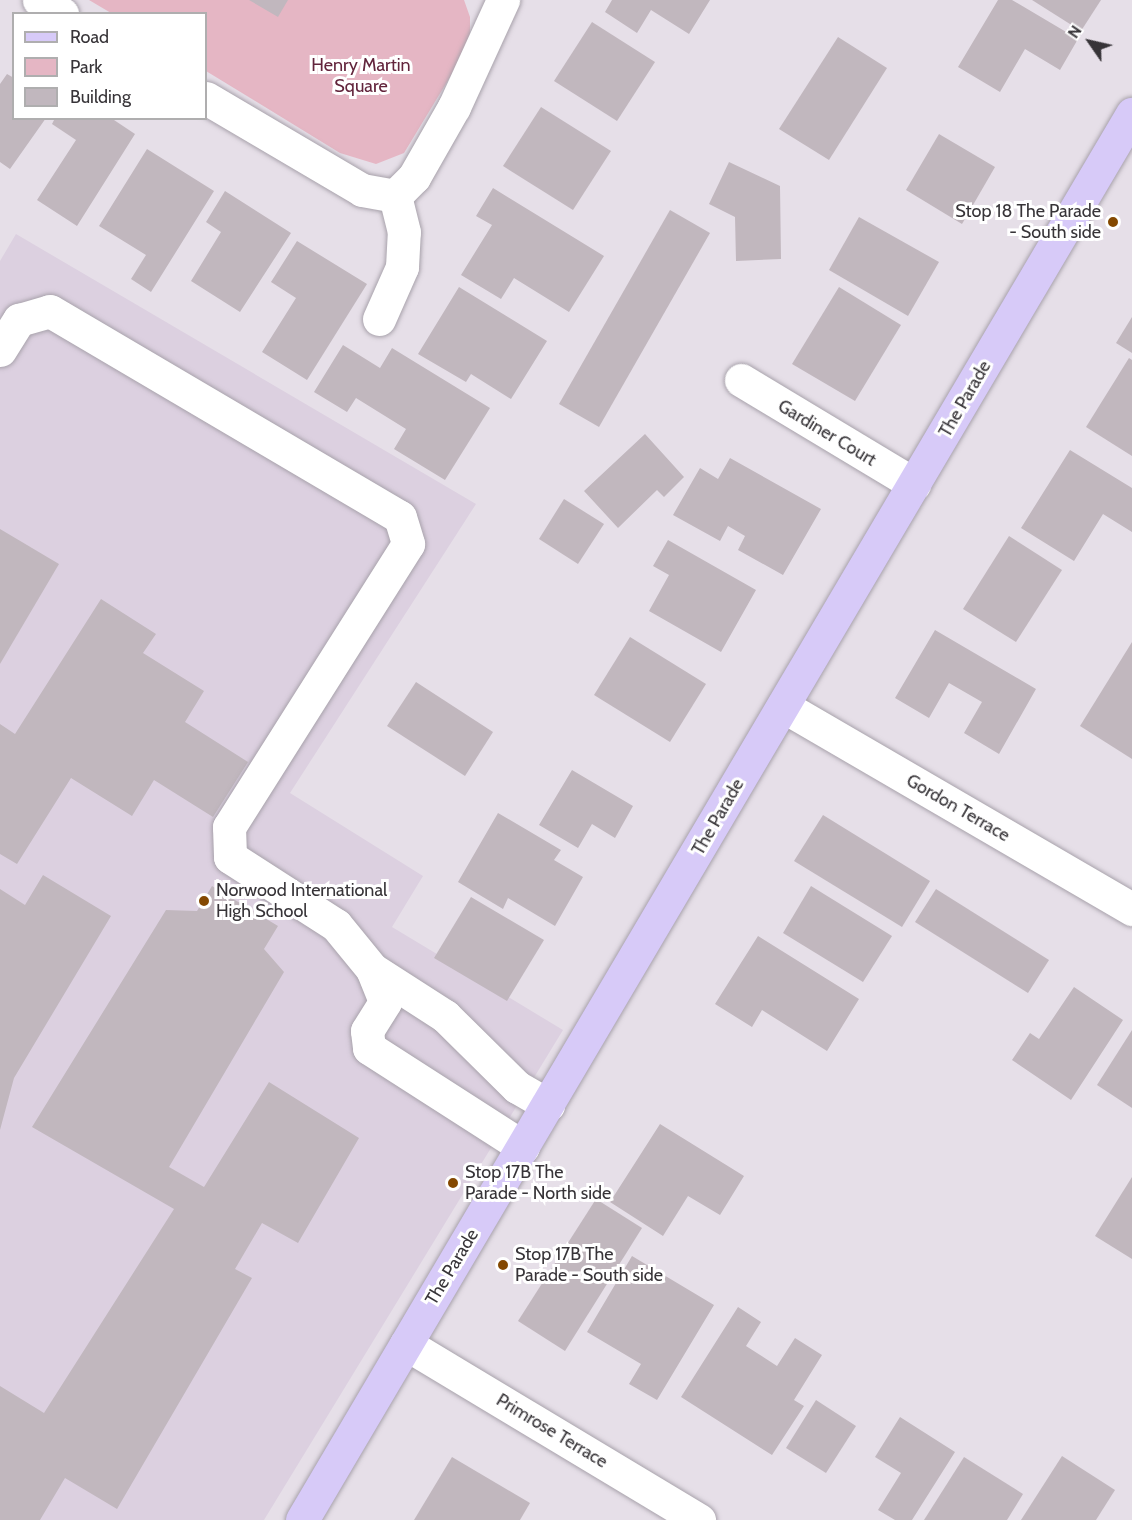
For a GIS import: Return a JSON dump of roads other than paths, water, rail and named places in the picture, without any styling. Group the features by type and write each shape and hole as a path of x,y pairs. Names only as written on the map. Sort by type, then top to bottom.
{"main road":[{"name":"The Parade","path":"302,1520 1132,114"}],"street":[{"path":"39,0 59,12"},
{"path":"395,196 414,177 454,107 500,1"},
{"path":"207,99 362,190 395,196"},
{"path":"379,319 402,267 404,232 395,196"},
{"path":"0,350 20,320 50,312 400,517 408,544 229,827 231,856 336,925 372,969 385,1002 367,1031 369,1048 523,1147"},
{"name":"Gardiner Court","path":"741,380 914,484"},
{"name":"Gordon Terrace","path":"783,706 1132,909"},
{"path":"372,969 446,1016 517,1087 548,1105"},
{"name":"Primrose Terrace","path":"405,1344 699,1520"}],"place":[{"name":"Stop 18 The Parade - South side","path":"1113,222"},
{"name":"Norwood International High School","path":"204,901"},
{"name":"Stop 17B The Parade - North side","path":"453,1183"},
{"name":"Stop 17B The Parade - South side","path":"503,1265"}],"park label":[{"name":"Henry Martin Square","path":"361,76"}]}
